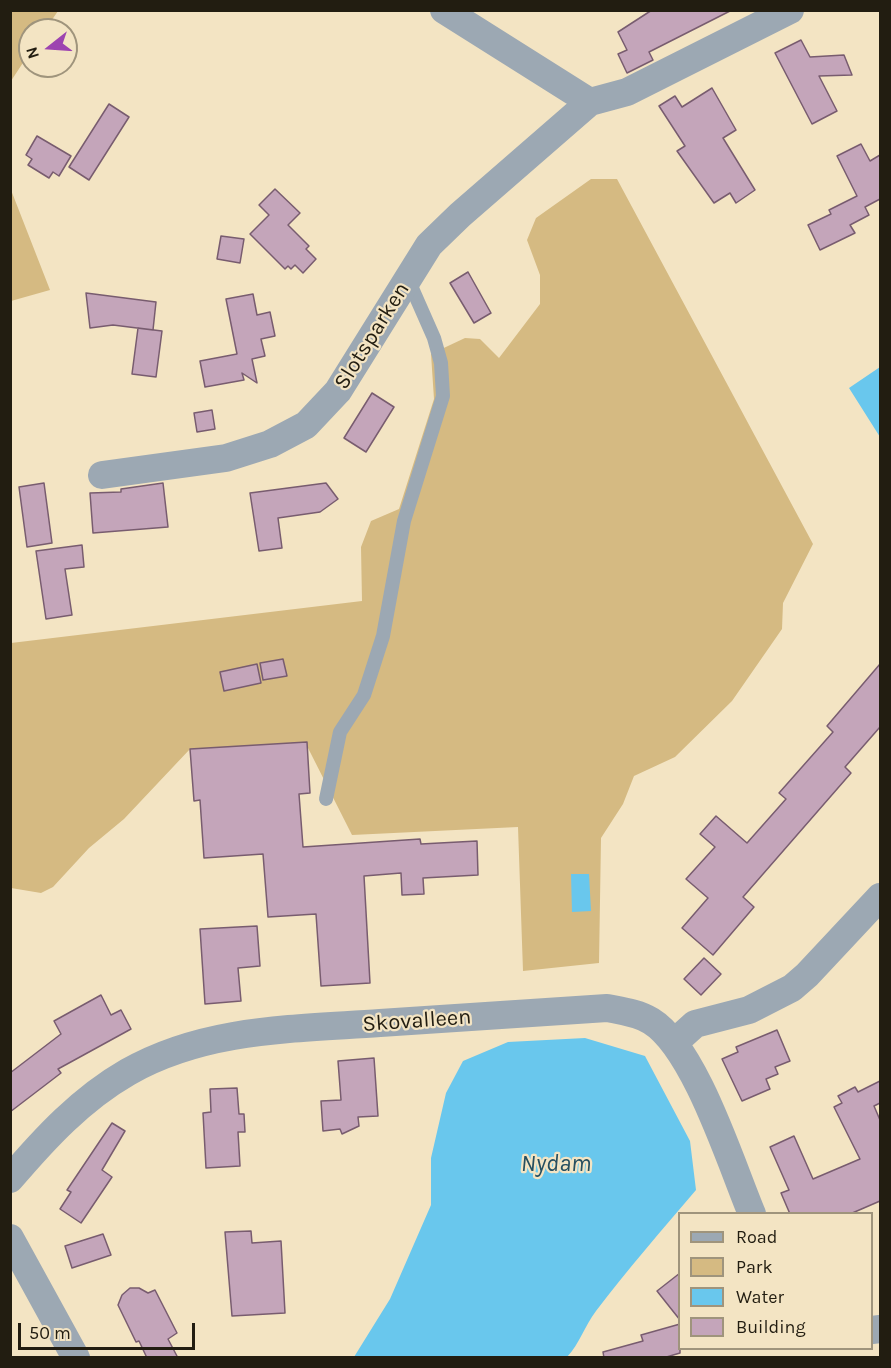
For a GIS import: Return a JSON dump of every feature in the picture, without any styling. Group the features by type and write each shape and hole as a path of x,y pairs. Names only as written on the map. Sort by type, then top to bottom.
{"street":[{"path":"444,10 590,102"},
{"name":"Slotsparken","path":"102,475 226,458 270,444 306,425 338,391 429,245 460,215 590,102 627,92 790,10"},
{"path":"675,1042 695,1024 749,1010 792,988 813,970 880,897"},
{"name":"Skovalleen","path":"10,1179 50,1132 87,1101 128,1072 182,1048 242,1033 607,1008 651,1021 675,1042 690,1066 751,1212"},
{"path":"10,1238 76,1358"}],"lane":[{"path":"326,799 340,732 364,695 383,636 404,521 443,396 441,363 434,338 408,279"}],"green space":[{"path":"10,11 58,11 53,18 18,18 18,70 11,81"},
{"path":"591,179 617,179 813,544 783,603 782,629 732,701 675,757 634,776 623,804 601,838 599,963 523,971 518,827 352,835 307,746 190,749 124,819 89,848 53,887 41,893 11,888 11,643 362,601 361,547 371,521 399,509 434,399 431,354 465,338 480,339 499,358 540,304 540,275 527,240 536,218"},
{"path":"11,190 50,290 10,301"}],"water":[{"path":"880,367 880,437 849,388"},
{"path":"571,874 589,874 591,911 572,912"},
{"name":"Nydam","path":"585,1038 645,1056 690,1141 696,1190 608,1296 567,1357 354,1357 390,1299 431,1205 431,1158 446,1093 463,1061 508,1042"}],"building":[{"path":"652,10 732,10 649,52 653,60 627,73 618,54 627,50 618,32"},
{"path":"801,40 810,57 844,55 852,75 819,76 837,111 812,124 775,53"},
{"path":"712,88 736,130 723,138 755,190 736,203 730,193 714,203 677,151 685,146 659,106 675,96 682,107"},
{"path":"109,104 129,117 89,180 69,167"},
{"path":"37,136 71,156 59,176 53,172 49,178 28,165 32,159 26,155"},
{"path":"861,144 870,161 880,155 880,199 865,207 869,215 850,225 855,233 820,250 808,225 831,214 829,210 857,196 837,156"},
{"path":"275,189 300,213 288,225 309,246 306,249 316,259 303,273 295,265 291,269 288,266 285,269 250,234 269,215 259,205"},
{"path":"221,236 244,239 240,263 217,259"},
{"path":"468,272 491,313 474,323 450,283"},
{"path":"86,293 156,302 153,330 113,325 90,328"},
{"path":"253,294 257,315 270,312 275,336 261,339 265,356 252,359 257,383 242,373 244,380 205,387 200,361 237,354 226,299"},
{"path":"138,328 162,331 156,377 132,374"},
{"path":"372,393 394,407 366,452 344,438"},
{"path":"212,410 215,429 197,432 194,413"},
{"path":"44,483 52,543 27,547 19,487"},
{"path":"163,483 168,527 93,533 90,493 121,492 121,489"},
{"path":"326,483 338,499 320,512 278,518 282,548 259,551 250,493"},
{"path":"82,545 84,567 65,569 72,615 46,619 36,551"},
{"path":"283,659 287,676 263,680 260,663"},
{"path":"257,664 261,683 224,691 220,672"},
{"path":"880,664 880,727 845,767 851,773 743,897 754,907 713,955 682,928 708,898 686,879 715,847 700,834 716,816 747,843 786,799 779,793 833,732 827,726"},
{"path":"307,742 310,793 299,794 303,847 420,839 421,844 477,841 478,875 423,878 424,894 402,895 401,873 364,876 370,983 321,986 316,914 268,917 263,854 204,858 200,800 194,801 190,749"},
{"path":"257,926 260,966 238,968 241,1001 205,1004 200,929"},
{"path":"704,958 721,974 701,995 684,979"},
{"path":"101,995 111,1015 121,1010 131,1029 58,1069 61,1073 10,1112 10,1073 61,1034 54,1021"},
{"path":"777,1030 790,1061 775,1067 778,1074 766,1079 770,1089 742,1101 722,1059 738,1052 736,1047"},
{"path":"374,1058 378,1116 358,1117 359,1126 342,1134 340,1129 323,1131 321,1101 341,1100 338,1061"},
{"path":"880,1081 880,1103 874,1106 880,1120 880,1201 855,1212 789,1212 781,1193 789,1190 770,1147 794,1136 813,1179 860,1159 834,1107 842,1103 838,1096 855,1087 858,1092"},
{"path":"237,1088 239,1114 244,1114 245,1132 238,1132 240,1166 206,1168 203,1113 211,1112 210,1089"},
{"path":"112,1123 125,1131 102,1170 112,1177 81,1223 60,1209 71,1192 67,1190"},
{"path":"251,1231 252,1243 281,1241 285,1313 232,1316 225,1232"},
{"path":"103,1234 111,1255 72,1268 65,1246"},
{"path":"678,1275 678,1317 657,1291"},
{"path":"130,1288 139,1288 148,1293 155,1290 177,1333 168,1339 178,1358 147,1358 139,1341 136,1342 118,1305 122,1295"},
{"path":"678,1325 680,1353 663,1358 604,1358 603,1352 643,1341 641,1335"}]}
